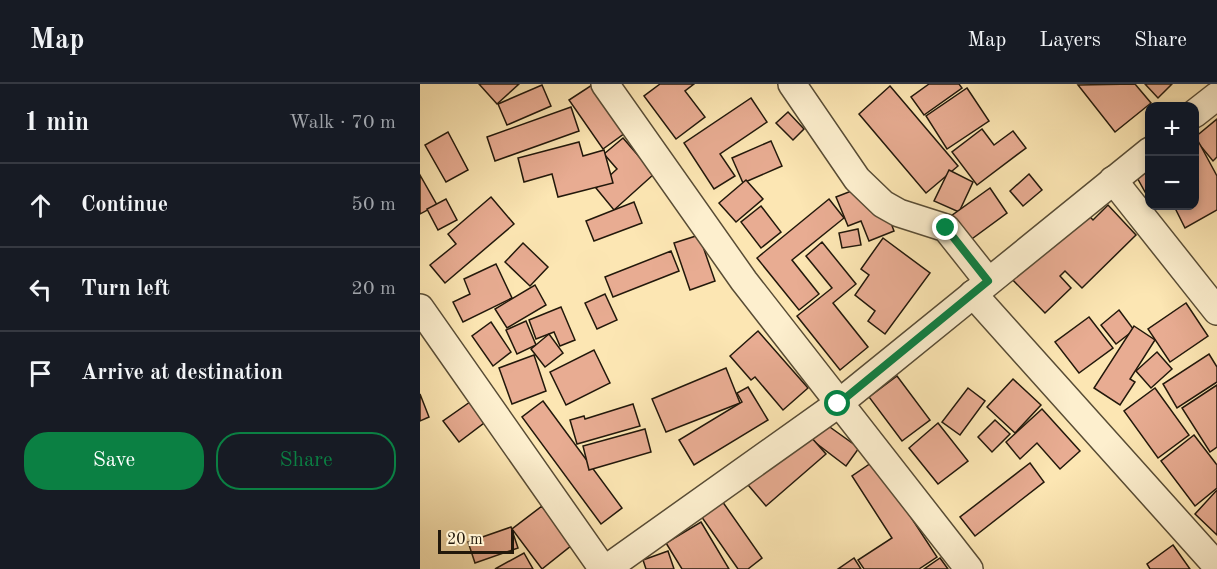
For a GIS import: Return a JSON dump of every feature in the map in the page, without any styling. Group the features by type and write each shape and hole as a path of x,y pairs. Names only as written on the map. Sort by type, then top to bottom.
{"street":[{"path":"605,84 744,281 969,569"},
{"path":"792,84 857,179 883,204 899,213 946,228 981,288 1217,566"},
{"path":"1199,110 1217,96"},
{"path":"420,308 604,569 838,404 1145,154"},
{"path":"1113,180 1217,311"}],"building":[{"path":"479,84 519,84 497,104"},
{"path":"660,84 694,84 685,91 705,117 676,139 644,96"},
{"path":"929,84 959,84 962,88 924,115 911,97"},
{"path":"1135,84 1150,102 1145,102 1145,108 1115,132 1078,85"},
{"path":"1145,84 1172,84 1158,98"},
{"path":"542,85 551,106 507,125 498,104"},
{"path":"592,85 625,133 603,149 569,100"},
{"path":"890,86 958,166 926,193 859,114"},
{"path":"967,88 989,121 947,149 926,116"},
{"path":"751,98 767,122 720,154 735,176 714,189 684,143"},
{"path":"571,107 579,131 495,161 487,137"},
{"path":"788,112 804,129 793,140 776,123"},
{"path":"1217,119 1217,157 1213,161 1199,144 1199,134"},
{"path":"982,129 994,145 1013,131 1026,148 977,185 952,152"},
{"path":"448,132 468,170 446,182 425,145"},
{"path":"623,138 654,174 614,210 596,188 617,169 604,154"},
{"path":"771,141 782,166 743,183 732,158"},
{"path":"579,142 583,156 604,150 613,183 558,197 552,174 524,182 518,158"},
{"path":"1199,143 1217,176 1217,210 1185,228 1176,210 1199,210"},
{"path":"1145,166 1145,192 1134,172"},
{"path":"949,170 973,182 959,212 934,201"},
{"path":"1029,174 1042,190 1023,206 1010,191"},
{"path":"420,175 437,205 420,214"},
{"path":"746,180 763,199 736,222 719,203"},
{"path":"859,188 882,199 894,231 869,241 861,221 848,226 836,197"},
{"path":"990,188 1007,213 969,241 951,216"},
{"path":"491,197 514,224 445,283 430,265 456,244 448,234"},
{"path":"446,199 457,220 438,230 427,209"},
{"path":"829,199 844,218 792,260 819,294 799,310 757,258"},
{"path":"634,202 642,223 594,241 586,221"},
{"path":"1078,204 1093,220 1108,205 1136,235 1082,288 1065,271 1060,276 1071,288 1045,313 1006,273"},
{"path":"761,206 781,232 761,248 741,222"},
{"path":"858,229 861,245 842,248 839,233"},
{"path":"699,235 715,281 690,290 674,243"},
{"path":"883,238 930,273 885,334 868,321 875,311 855,295 869,275 861,269"},
{"path":"822,242 856,284 833,303 868,347 840,370 797,316 832,288 806,256"},
{"path":"523,243 548,267 530,286 505,262"},
{"path":"671,251 679,271 613,297 605,277"},
{"path":"496,264 512,298 463,322 453,302 470,294 464,279"},
{"path":"535,285 546,305 507,328 495,309"},
{"path":"605,294 617,320 597,329 585,303"},
{"path":"1186,303 1208,336 1170,362 1148,329"},
{"path":"561,307 575,340 560,346 554,332 536,339 529,320"},
{"path":"1119,310 1134,330 1116,344 1101,325"},
{"path":"1089,317 1113,348 1079,373 1055,342"},
{"path":"526,321 536,345 517,354 506,330"},
{"path":"491,322 511,352 493,366 472,336"},
{"path":"1134,326 1155,340 1130,379 1135,382 1120,405 1094,388"},
{"path":"758,331 808,388 783,410 755,377 751,380 730,356"},
{"path":"549,334 563,353 545,367 531,349"},
{"path":"594,350 610,383 566,405 550,372"},
{"path":"1157,352 1172,369 1151,388 1136,371"},
{"path":"1209,354 1217,367 1217,382 1177,408 1163,384"},
{"path":"534,355 546,391 512,404 499,368"},
{"path":"726,368 740,403 666,432 652,399"},
{"path":"897,376 930,420 902,441 869,397"},
{"path":"1013,379 1041,405 1015,433 987,407"},
{"path":"1217,385 1217,447 1210,452 1182,408"},
{"path":"748,387 768,420 694,465 679,440 742,402 737,393"},
{"path":"968,388 985,401 960,435 942,422"},
{"path":"1155,388 1189,435 1158,458 1124,411"},
{"path":"420,394 429,417 420,421"},
{"path":"543,401 622,508 601,524 522,417"},
{"path":"470,402 484,423 459,442 443,421"},
{"path":"633,404 640,426 577,444 570,420 584,416 585,419"},
{"path":"1042,409 1080,451 1060,469 1037,443 1020,459 1006,442"},
{"path":"820,420 859,448 846,466 808,437"},
{"path":"995,420 1010,434 992,452 978,437"},
{"path":"938,423 968,461 938,484 909,448"},
{"path":"802,427 826,454 766,506 743,479"},
{"path":"645,429 651,452 589,470 583,446"},
{"path":"1194,435 1217,465 1217,488 1195,506 1161,461"},
{"path":"874,461 937,557 919,569 864,569 858,560 892,538 852,476"},
{"path":"1030,463 1044,482 975,536 960,517"},
{"path":"1217,490 1217,535 1195,514"},
{"path":"722,501 762,558 748,569 738,569 701,516"},
{"path":"542,506 572,545 542,569 512,529"},
{"path":"701,522 729,569 682,569 666,543"},
{"path":"511,527 518,548 475,563 468,542"},
{"path":"1173,545 1190,569 1150,569 1147,564"},
{"path":"668,551 674,569 646,569 643,560"},
{"path":"524,553 533,569 495,569"},
{"path":"854,558 861,569 838,569"},
{"path":"940,558 948,569 924,569"}],"route":[{"path":"838,404 988,281 946,228"}]}
